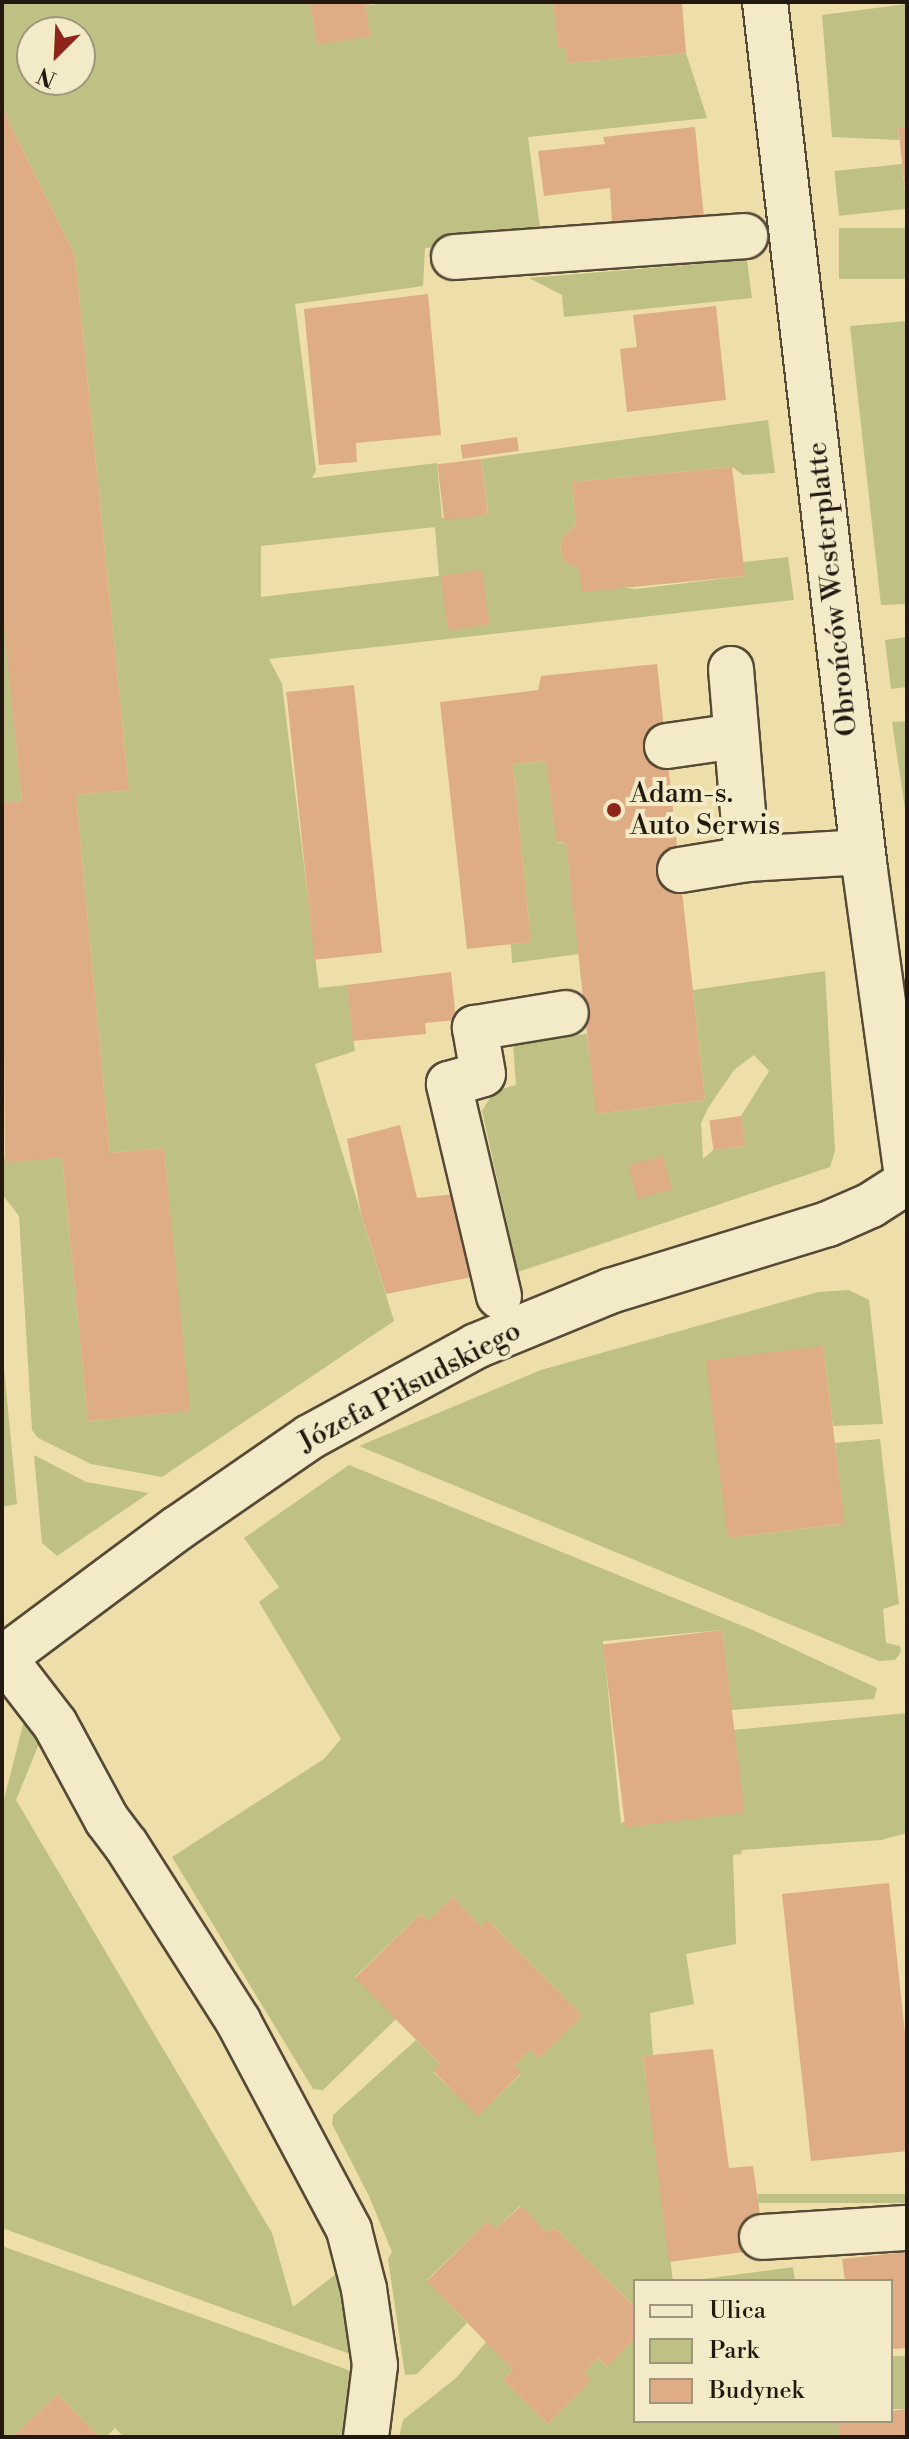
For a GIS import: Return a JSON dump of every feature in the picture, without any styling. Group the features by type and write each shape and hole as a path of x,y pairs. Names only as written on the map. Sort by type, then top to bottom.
{"street":[{"name":"Obrońców Westerplatte","path":"765,2 863,852 907,1179"},
{"path":"454,257 745,236"},
{"path":"731,669 747,859"},
{"path":"667,746 736,736"},
{"path":"680,870 747,859 863,852"},
{"path":"499,1296 449,1084 483,1074 475,1028 566,1013"},
{"name":"Józefa Piłsudskiego","path":"3,1658 178,1528 310,1437 476,1346 610,1291 828,1224 871,1205 907,1179"},
{"path":"3,1658 55,1724 107,1820 238,2021 349,2230 364,2289 376,2378 366,2437"},
{"path":"762,2237 907,2228"}],"green space":[{"path":"2,2 310,2 317,44 371,36 365,6 387,2 553,2 558,47 565,48 568,63 686,53 707,118 528,137 541,236 425,248 423,286 295,304 316,471 312,478 437,463 442,518 488,514 481,459 768,420 775,473 743,475 732,467 572,482 576,525 563,536 560,549 564,562 618,587 636,589 744,576 743,562 788,557 794,600 269,659 282,684 319,988 347,985 355,1051 315,1064 394,1321 162,1477 91,1464 38,1438 32,1430 19,1216 2,1194 2,1134 5,1162 62,1157 88,1421 189,1411 164,1148 110,1153 76,795 129,790 75,256 2,107","holes":["435,527 439,576 261,597 261,546"]},
{"path":"907,4 907,127 898,129 899,140 832,137 822,15"},
{"path":"902,164 907,209 839,216 834,171"},
{"path":"839,228 907,228 907,279 839,279"},
{"path":"747,260 752,298 564,317 562,295 529,278"},
{"path":"907,321 907,604 881,605 850,326"},
{"path":"2,604 22,801 2,803"},
{"path":"907,637 907,687 891,689 885,640"},
{"path":"907,721 907,822 892,722"},
{"path":"546,761 558,843 566,843 579,954 512,963 511,944 531,942 513,764"},
{"path":"825,971 835,1151 830,1167 518,1272 482,1111 494,1091 516,1085 513,1045 587,1034 597,1114 705,1100 693,990","holes":["754,1055 769,1071 741,1116 745,1146 713,1150 703,1159 701,1123 734,1070"]},
{"path":"849,1290 869,1300 883,1424 833,1426 823,1346 727,1538 844,1524 835,1443 880,1439 899,1604 883,1609 886,1643 900,1646 901,1652 895,1660 879,1661 359,1446 541,1370 818,1292"},
{"path":"2,1347 17,1504 2,1507"},
{"path":"34,1455 86,1482 149,1493 57,1556 42,1543"},
{"path":"349,1465 755,1631 877,1688 874,1699 731,1710 722,1630 603,1641 621,1824 733,1730 907,1713 907,1833 881,1840 742,1850 741,1854 733,1855 736,1944 686,1954 694,2004 650,2013 653,2056 643,2057 673,2279 633,2279 633,2305 554,2227 547,2233 520,2206 495,2229 487,2222 427,2280 467,2323 417,2374 405,2375 388,2259 392,2252 369,2196 332,2124 333,2115 416,2040 440,2064 433,2072 478,2115 521,2074 514,2066 530,2050 539,2058 582,2016 489,1921 482,1927 453,1897 428,1921 420,1914 355,1977 396,2019 323,2090 313,2089 172,1857 324,1759 341,1739 259,1602 279,1587 244,1538"},
{"path":"26,1713 41,1739 16,1800 272,2233 293,2307 340,2271 347,2306 350,2354 2,2228 2,1807"},
{"path":"758,2194 907,2194 907,2203 758,2203"},
{"path":"2,2246 351,2371 353,2403 347,2437 124,2437 115,2428 106,2437 99,2437 58,2394 12,2437 2,2437"},
{"path":"793,2267 795,2279 704,2279"},
{"path":"633,2340 633,2423 838,2423 840,2437 399,2437 403,2420 456,2378 486,2342 513,2370 503,2380 548,2424 590,2381 584,2373 598,2358 607,2367"},
{"path":"893,2356 907,2356 907,2409 893,2409"}],"building":[{"path":"310,2 377,2 365,6 371,36 317,45"},
{"path":"553,2 682,2 686,53 568,63 565,48 558,48"},
{"path":"2,107 75,256 129,790 76,795 110,1153 164,1148 190,1411 88,1421 62,1157 5,1163 2,803 22,801 2,609"},
{"path":"695,127 705,228 613,238 610,188 544,196 538,151 605,144 603,137"},
{"path":"907,127 907,189 905,189 898,128"},
{"path":"428,294 441,435 356,443 357,462 319,465 304,309"},
{"path":"716,306 726,400 627,412 620,349 637,347 633,315"},
{"path":"517,437 519,451 463,459 461,445"},
{"path":"481,459 488,515 444,520 437,464"},
{"path":"732,467 745,576 582,592 579,569 564,562 560,549 563,536 576,525 572,482"},
{"path":"482,570 490,624 448,630 440,576"},
{"path":"657,664 705,1100 596,1114 566,843 557,842 546,761 513,764 531,942 467,949 440,702 538,690 541,676"},
{"path":"354,685 382,953 314,960 286,692"},
{"path":"451,972 456,1020 425,1023 426,1034 353,1041 347,985"},
{"path":"741,1116 745,1146 713,1150 709,1120"},
{"path":"400,1125 417,1198 455,1194 472,1277 386,1294 361,1213 347,1139"},
{"path":"663,1156 672,1190 637,1199 628,1165"},
{"path":"823,1346 845,1524 728,1538 706,1360"},
{"path":"722,1630 744,1813 625,1827 603,1645"},
{"path":"889,1883 907,2052 907,2151 811,2161 782,1894"},
{"path":"453,1897 482,1927 488,1920 582,2016 539,2058 530,2050 514,2066 521,2073 478,2116 433,2071 440,2064 355,1978 420,1914 428,1921"},
{"path":"713,2049 729,2168 753,2166 765,2249 669,2262 643,2056"},
{"path":"521,2206 547,2233 554,2227 633,2305 633,2340 607,2367 598,2358 584,2373 591,2380 548,2424 503,2380 513,2370 427,2281 488,2221 495,2229"},
{"path":"907,2252 907,2348 893,2349 893,2279 845,2279 842,2259"},
{"path":"58,2394 99,2437 12,2437"},
{"path":"907,2409 907,2437 840,2437 838,2423 893,2423 893,2411"}],"place":[{"name":"Adam-s. Auto Serwis","path":"614,810"}]}
